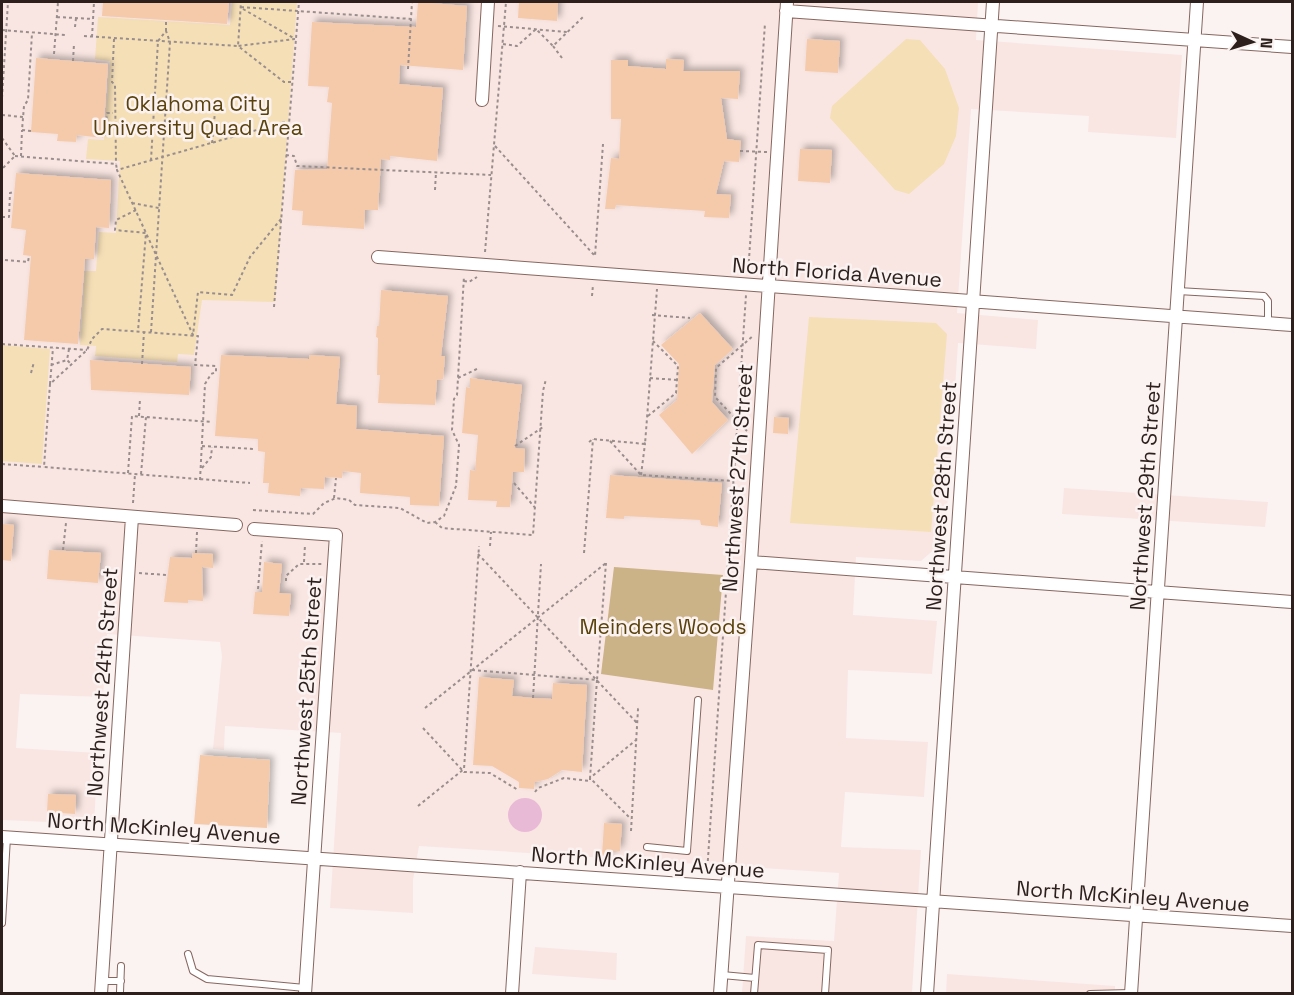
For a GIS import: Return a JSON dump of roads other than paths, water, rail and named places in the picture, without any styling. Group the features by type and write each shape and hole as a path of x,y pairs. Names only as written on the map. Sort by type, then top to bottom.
{"street":[{"path":"482,100 488,2"},
{"name":"Northwest 28th Street","path":"927,993 993,2"},
{"name":"Northwest 29th Street","path":"1131,993 1197,2"},
{"path":"787,6 992,25 1293,47"},
{"name":"Northwest 27th Street","path":"720,993 752,562 787,6"},
{"name":"North Florida Avenue","path":"378,257 1293,325"},
{"path":"2,506 236,525"},
{"name":"Northwest 24th Street","path":"101,987 132,517"},
{"name":"Northwest 25th Street","path":"258,529 336,535 305,991"},
{"path":"752,562 1293,602"},
{"name":"North McKinley Avenue","path":"4,837 1293,926"},
{"path":"512,993 520,872"}],"lane":[{"path":"1178,291 1264,296 1268,301 1268,324"},
{"path":"648,847 687,850 698,700"},
{"path":"2,923 4,837"},
{"path":"754,993 758,945 828,950 825,993"},
{"path":"188,954 193,971 207,979 305,991"},
{"path":"120,992 122,966"},
{"path":"721,975 755,978"},
{"path":"101,987 121,981"},
{"path":"1090,993 1131,993"}],"park label":[{"name":"Oklahoma City University Quad Area","path":"198,115"},
{"name":"Meinders Woods","path":"663,626"}]}
